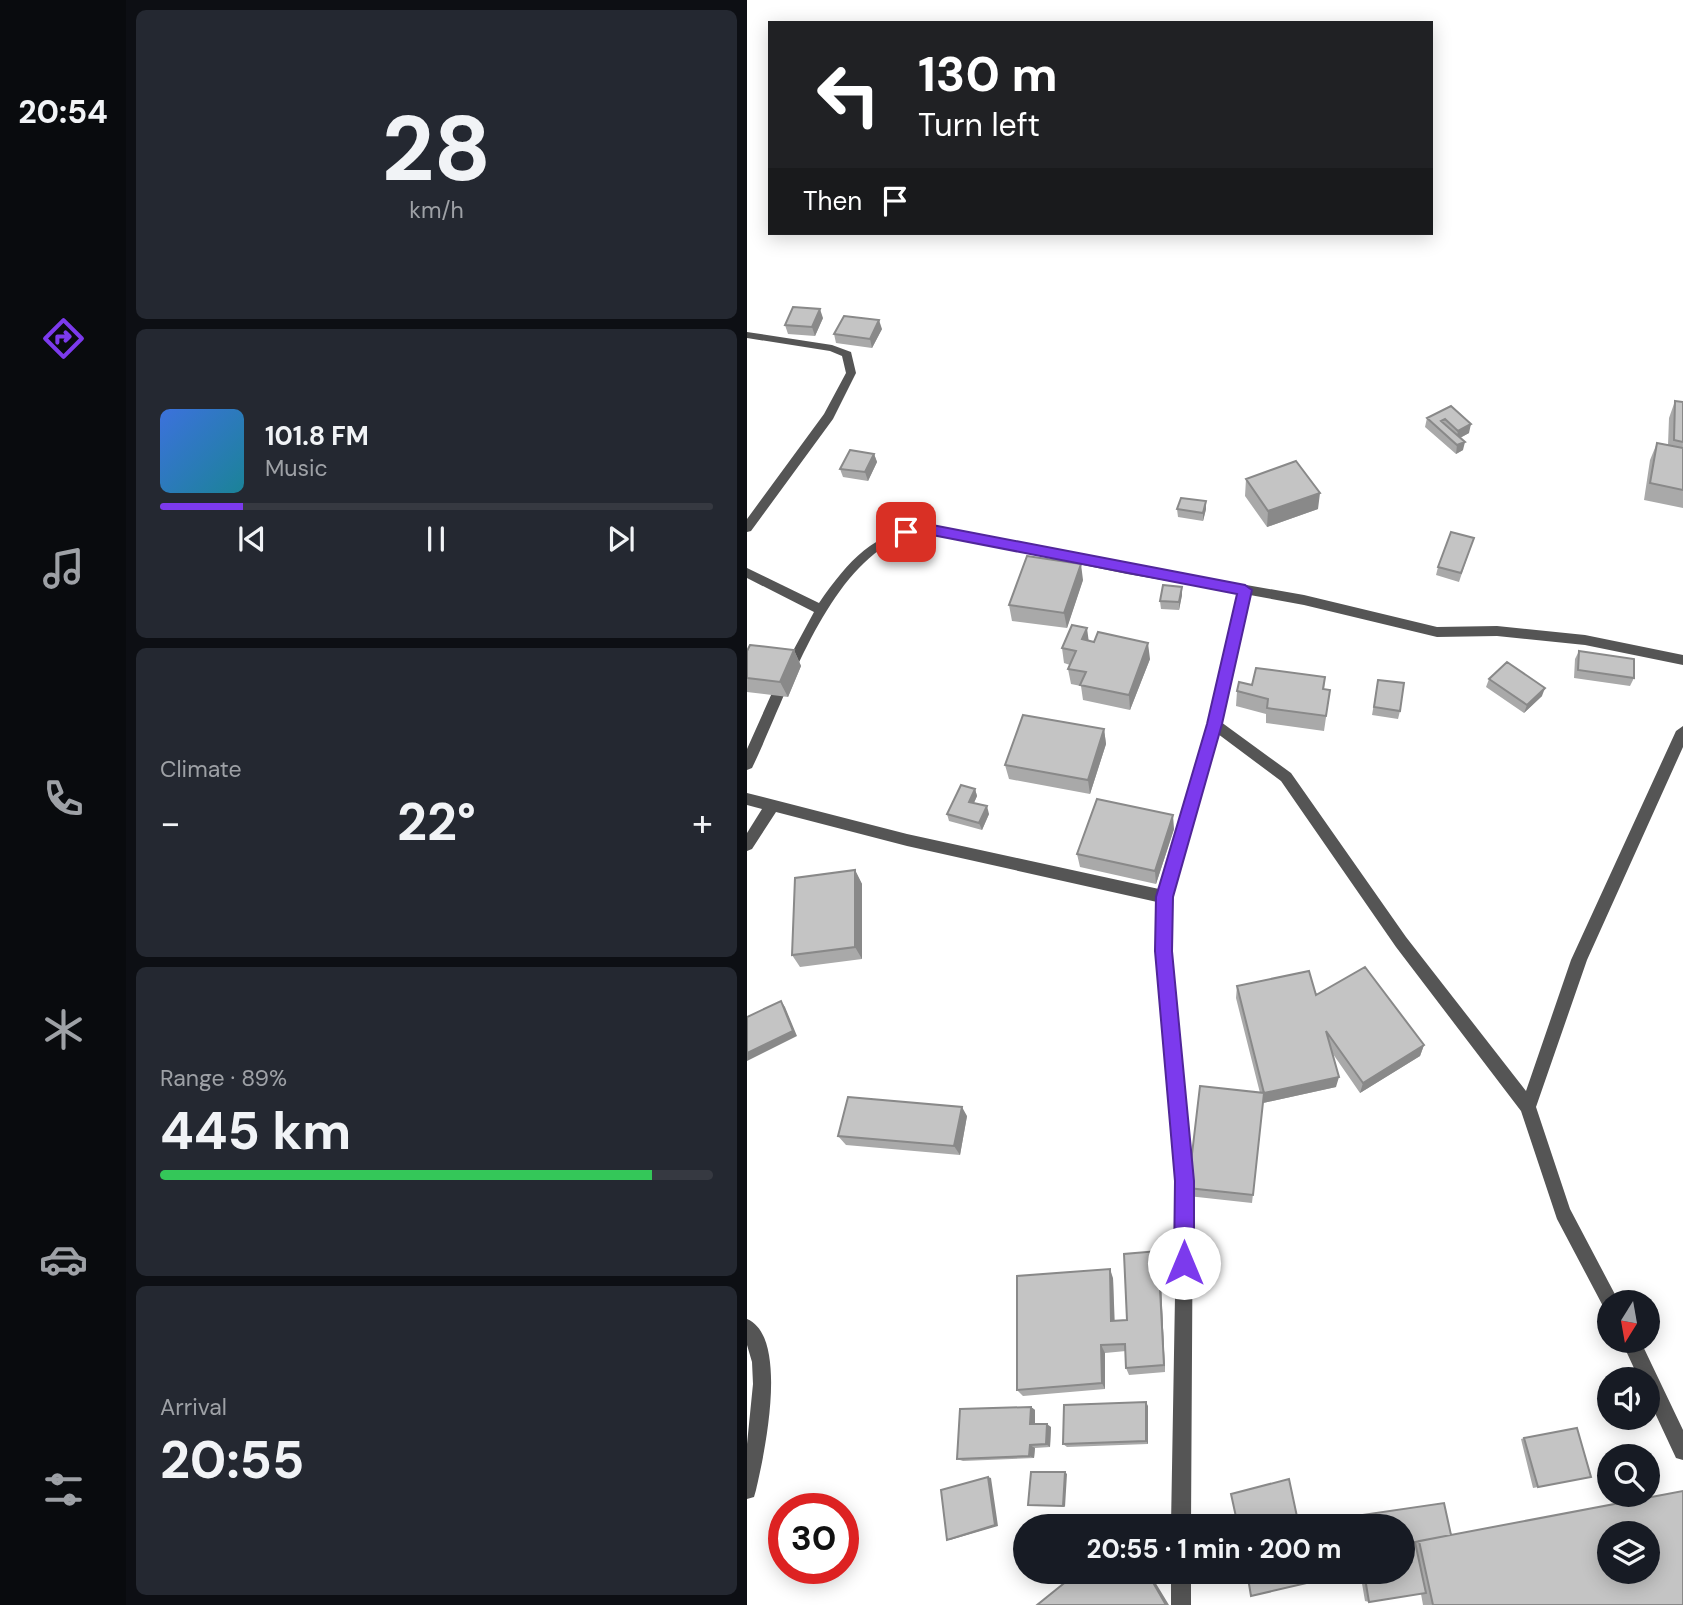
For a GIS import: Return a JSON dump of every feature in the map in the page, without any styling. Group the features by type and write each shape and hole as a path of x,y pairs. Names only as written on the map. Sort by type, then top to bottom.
{"street":[{"path":"747,335 832,348 847,354 851,373 829,416 747,527"},
{"path":"747,764 820,609 841,582 881,542 906,532 927,529 1304,600 1437,632 1497,631 1585,640 1683,660"},
{"path":"747,573 820,609"},
{"path":"1182,1514 1185,1181 1164,951 1165,897 1214,724 1245,590"},
{"path":"1214,724 1286,778 1401,942 1528,1107 1563,1213 1604,1290"},
{"path":"1528,1107 1579,960 1683,730"},
{"path":"747,799 907,841 1165,897"},
{"path":"747,845 772,806"},
{"path":"747,1328 753,1336 763,1364 760,1417 747,1490"},
{"path":"1636,1353 1683,1451"},
{"path":"1181,1584 1181,1605"}],"building":[{"path":"793,307 820,309 812,327 785,325"},
{"path":"844,316 879,320 870,339 834,334"},
{"path":"1675,401 1683,402 1683,442 1674,440"},
{"path":"1451,406 1471,424 1458,431 1445,419 1441,421 1465,442 1457,445 1427,418"},
{"path":"1657,443 1683,448 1683,490 1650,483"},
{"path":"850,450 874,454 865,472 840,469"},
{"path":"1296,461 1320,493 1268,511 1246,479"},
{"path":"1181,498 1206,501 1203,513 1177,509"},
{"path":"1451,532 1474,538 1461,573 1438,567"},
{"path":"1027,556 1081,564 1064,613 1009,605"},
{"path":"1163,585 1182,587 1179,602 1160,601"},
{"path":"1072,625 1087,628 1082,639 1094,642 1098,632 1148,643 1129,695 1080,685 1086,672 1068,669 1076,651 1062,648"},
{"path":"750,645 794,650 780,682 747,678 747,651"},
{"path":"1579,651 1634,659 1634,678 1578,670"},
{"path":"1507,662 1545,688 1527,705 1489,679"},
{"path":"1256,668 1325,677 1323,689 1330,690 1326,716 1267,708 1268,699 1237,691 1239,682 1252,685"},
{"path":"1378,680 1404,683 1400,711 1374,707"},
{"path":"1023,715 1104,729 1088,780 1005,765"},
{"path":"961,785 975,789 969,802 987,806 979,823 947,814"},
{"path":"1097,799 1173,815 1155,871 1077,854"},
{"path":"855,870 855,947 792,955 795,878"},
{"path":"1365,967 1424,1045 1363,1083 1326,1031 1339,1077 1264,1093 1237,986 1309,971 1316,995"},
{"path":"781,1001 793,1031 747,1053 747,1017"},
{"path":"1200,1086 1264,1093 1253,1195 1188,1188"},
{"path":"848,1097 962,1107 954,1146 838,1136"},
{"path":"1158,1251 1164,1365 1126,1368 1125,1344 1101,1345 1102,1383 1017,1390 1017,1276 1110,1269 1111,1321 1127,1320 1124,1254"},
{"path":"1146,1402 1146,1441 1063,1444 1064,1405"},
{"path":"1031,1407 1030,1424 1047,1424 1046,1444 1030,1445 1029,1456 957,1459 960,1409"},
{"path":"1577,1428 1591,1477 1538,1487 1524,1438"},
{"path":"1031,1472 1065,1472 1063,1506 1028,1505"},
{"path":"988,1477 995,1525 947,1540 941,1490"},
{"path":"1289,1479 1296,1514 1235,1514 1231,1494"},
{"path":"1683,1491 1683,1605 1433,1605 1419,1541 1599,1507 1660,1507 1660,1495"},
{"path":"1444,1503 1451,1535 1415,1542 1415,1514 1369,1514"},
{"path":"1415,1542 1426,1593 1369,1602 1366,1584 1415,1584"},
{"path":"1063,1584 1154,1584 1166,1605 1037,1605"},
{"path":"1249,1584 1302,1584 1251,1596"}],"route":[{"path":"906,532 927,529 1245,590 1200,778 1165,897 1164,951 1185,1181 1184,1263"}]}
